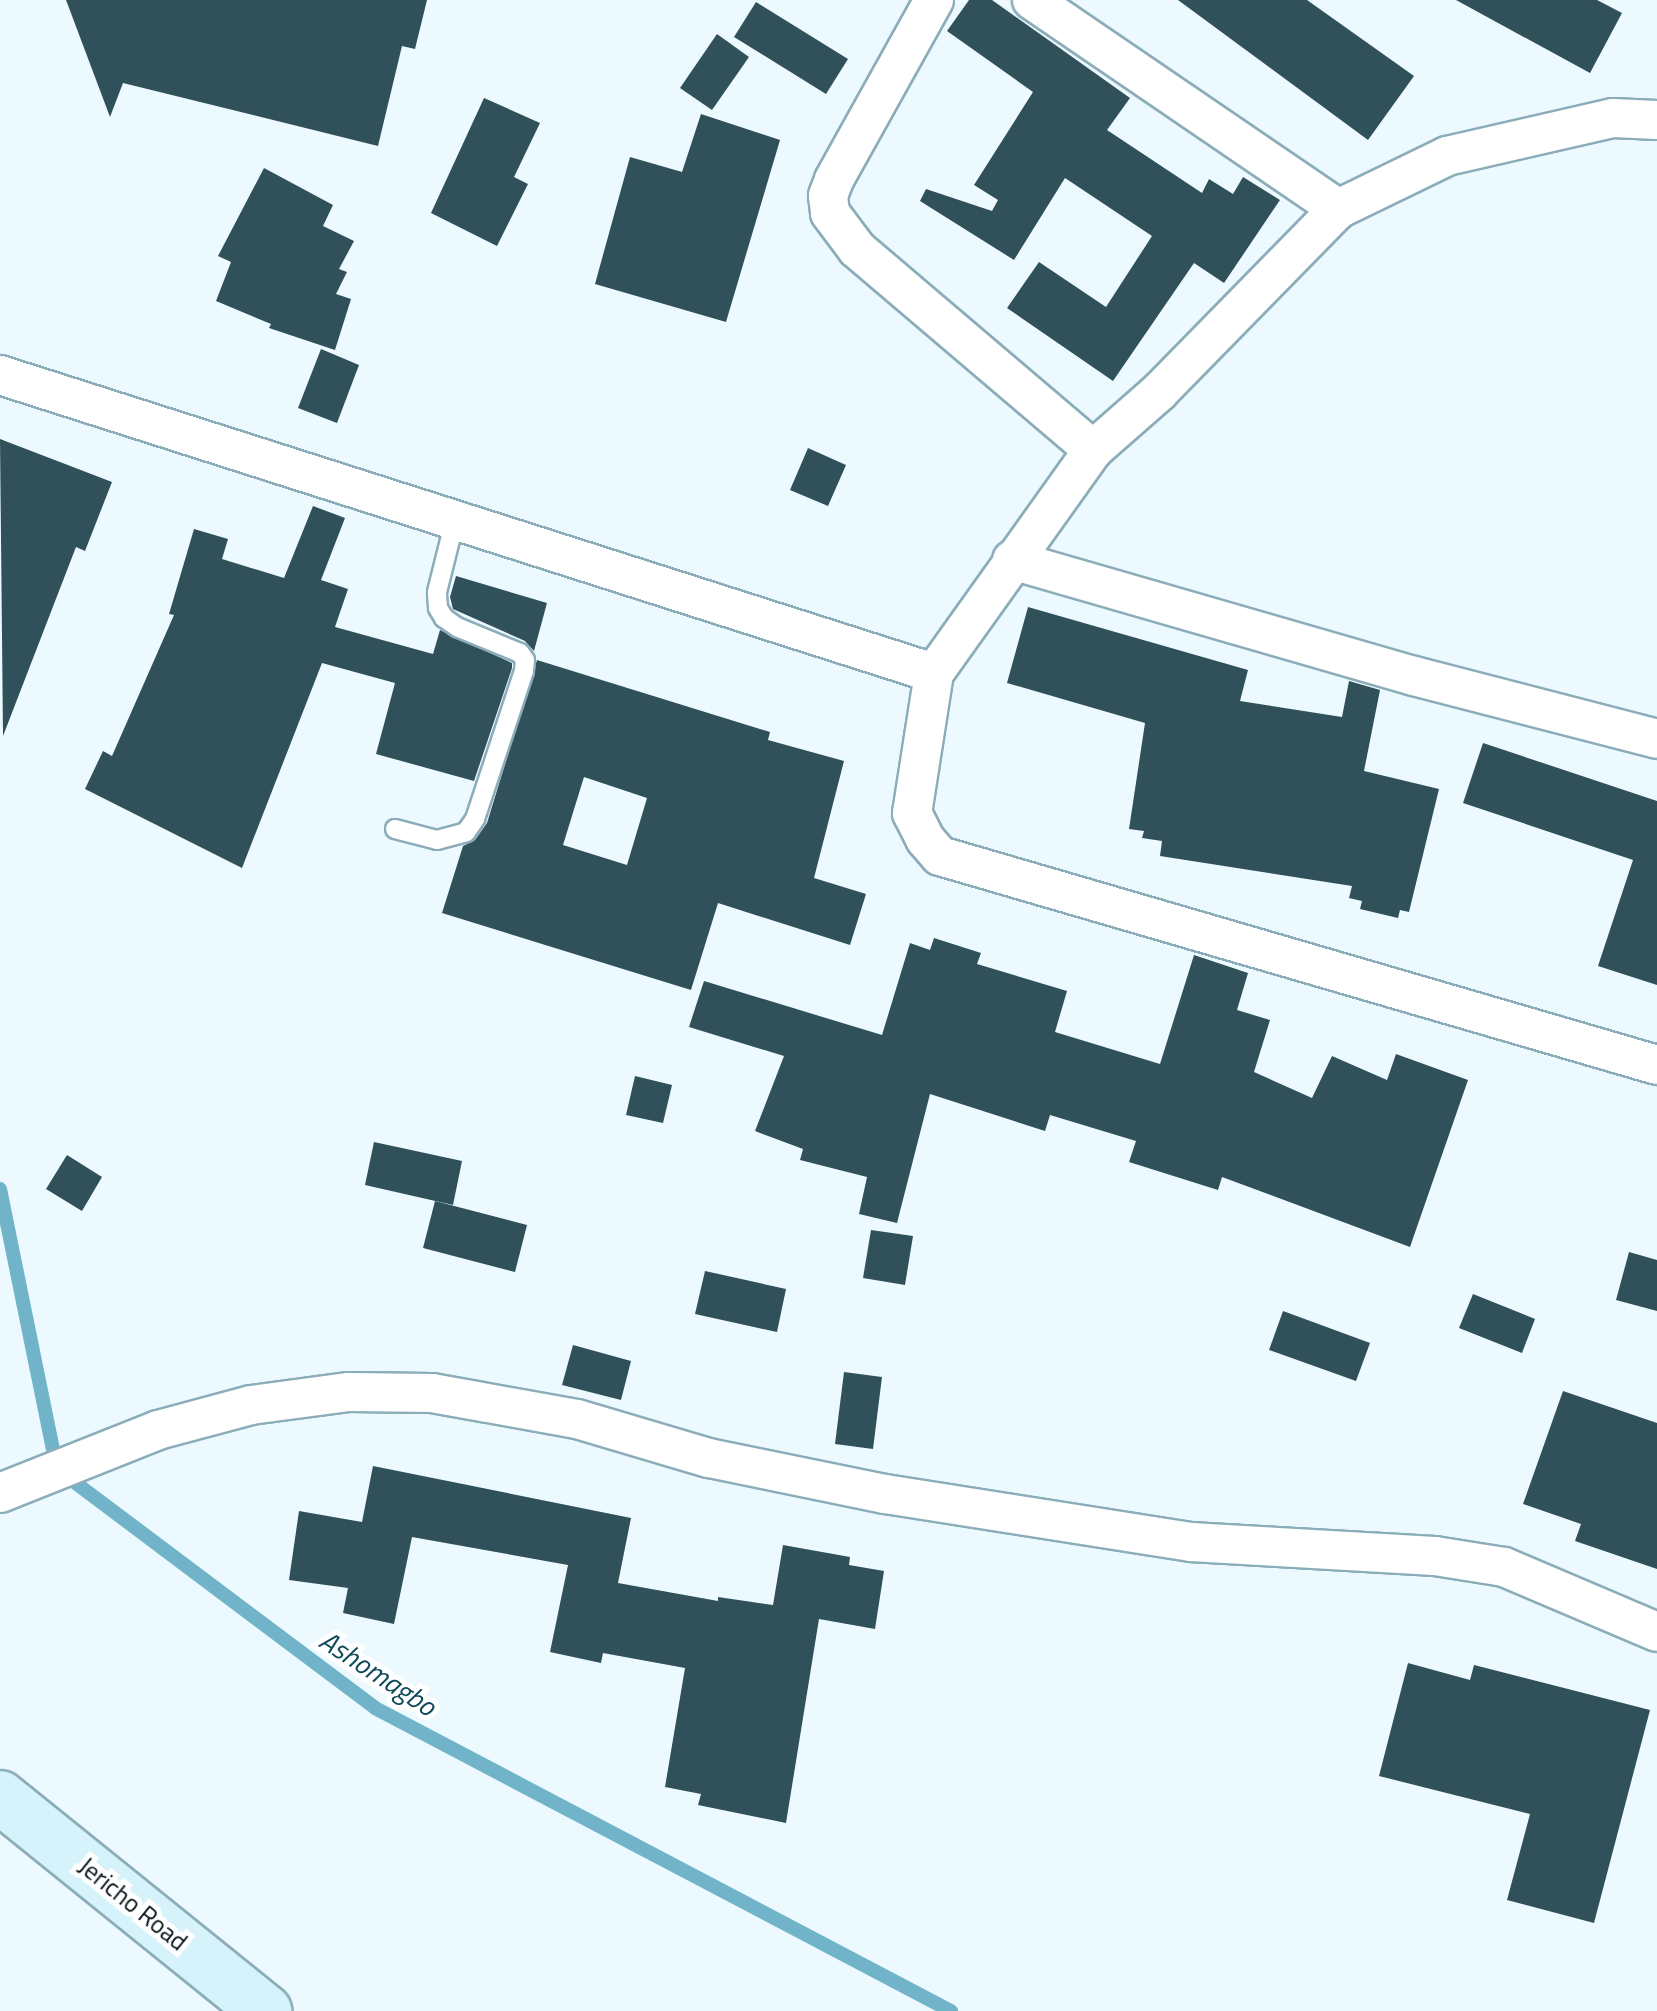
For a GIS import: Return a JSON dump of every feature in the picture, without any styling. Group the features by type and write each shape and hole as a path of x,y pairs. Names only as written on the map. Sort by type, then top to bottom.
{"street":[{"path":"934,0 834,180 828,196 830,213 857,250 1093,450"},
{"path":"1032,0 1338,209"},
{"path":"1657,120 1613,118 1446,156 1338,209 1159,392 1093,450 1012,560 934,673 912,813 924,839 940,856 1657,1066"},
{"path":"0,375 934,673"},
{"path":"1012,560 1414,676 1657,739"},
{"path":"0,1493 158,1430 251,1405 349,1392 432,1392 577,1419 709,1458 885,1494 1191,1542 1435,1556 1504,1567 1657,1632"},
{"name":"Jericho Road","path":"0,1797 265,2011"}],"lane":[{"path":"395,829 437,840 466,832 475,819 524,671 526,660 520,653 457,626 444,618 438,608 436,592 455,520"}],"building":[{"path":"66,0 427,0 415,49 402,46 378,146 123,83 110,117"},
{"path":"969,0 992,0 1130,98 1107,130 1202,193 1209,179 1233,194 1243,177 1280,200 1224,283 1194,263 1113,381 1007,308 1039,262 1106,307 1152,236 1065,178 1014,260 920,201 926,189 992,211 998,200 974,185 1033,92 947,31"},
{"path":"1178,0 1307,0 1414,76 1368,140"},
{"path":"1456,0 1597,0 1622,13 1590,73"},
{"path":"756,2 848,59 826,94 734,37"},
{"path":"717,34 749,57 712,110 680,88"},
{"path":"484,98 540,123 514,177 528,184 497,246 431,213"},
{"path":"701,114 780,140 726,322 595,284 630,157 682,172"},
{"path":"264,168 333,205 323,226 354,241 339,269 347,272 336,294 351,299 335,350 269,328 271,324 216,301 231,262 218,256"},
{"path":"321,349 359,365 337,423 298,408"},
{"path":"0,439 112,482 85,551 76,547 3,736"},
{"path":"808,448 846,465 828,506 790,490"},
{"path":"313,506 345,518 321,580 348,589 335,627 433,654 440,630 512,663 512,668 474,781 376,754 395,683 322,663 242,868 85,789 103,751 112,756 174,615 169,614 194,529 228,539 222,559 284,578"},
{"path":"456,576 547,603 534,651 525,641 453,609 450,597"},
{"path":"1028,607 1248,670 1240,701 1342,717 1349,681 1380,690 1364,771 1439,789 1409,912 1400,910 1398,918 1360,909 1362,901 1349,898 1352,886 1160,856 1162,841 1142,838 1144,831 1129,829 1145,723 1007,683"},
{"path":"537,660 770,732 768,740 844,761 814,878 866,894 850,945 718,903 691,990 442,913 463,846 475,840 487,823","holes":["584,777 647,798 627,865 563,845"]},
{"path":"1483,743 1657,801 1657,985 1598,966 1633,860 1463,803"},
{"path":"934,938 981,953 977,964 1067,991 1055,1032 1160,1064 1194,955 1248,973 1237,1010 1270,1020 1254,1072 1312,1098 1332,1056 1387,1080 1396,1054 1468,1080 1410,1247 1222,1177 1218,1190 1129,1162 1136,1141 1050,1115 1045,1131 930,1094 897,1223 859,1214 867,1177 800,1160 803,1149 755,1131 784,1056 689,1027 704,981 882,1035 910,943 930,950"},
{"path":"635,1076 672,1085 663,1123 626,1115"},
{"path":"374,1142 462,1161 453,1205 365,1185"},
{"path":"67,1155 102,1177 82,1211 46,1189"},
{"path":"435,1201 527,1225 515,1272 423,1248"},
{"path":"871,1230 913,1236 905,1285 863,1278"},
{"path":"1629,1252 1657,1260 1657,1311 1616,1300"},
{"path":"705,1271 786,1289 777,1332 695,1314"},
{"path":"1473,1294 1535,1319 1522,1353 1459,1328"},
{"path":"1283,1311 1370,1343 1356,1381 1269,1350"},
{"path":"573,1345 631,1361 621,1400 562,1385"},
{"path":"844,1372 882,1377 873,1449 835,1444"},
{"path":"1563,1391 1657,1423 1657,1569 1575,1541 1581,1524 1523,1504"},
{"path":"373,1466 631,1518 618,1583 718,1601 718,1597 773,1605 783,1545 850,1557 849,1565 884,1571 875,1629 819,1619 786,1823 698,1805 701,1794 665,1787 685,1668 603,1653 601,1663 550,1652 568,1565 412,1537 394,1624 343,1613 348,1588 289,1580 299,1511 362,1522"},
{"path":"1408,1663 1470,1680 1474,1665 1650,1710 1594,1923 1507,1900 1530,1814 1379,1776"}],"waterway":[{"name":"Ashomagbo","path":"0,1189 57,1469 375,1708 951,2011"}]}
